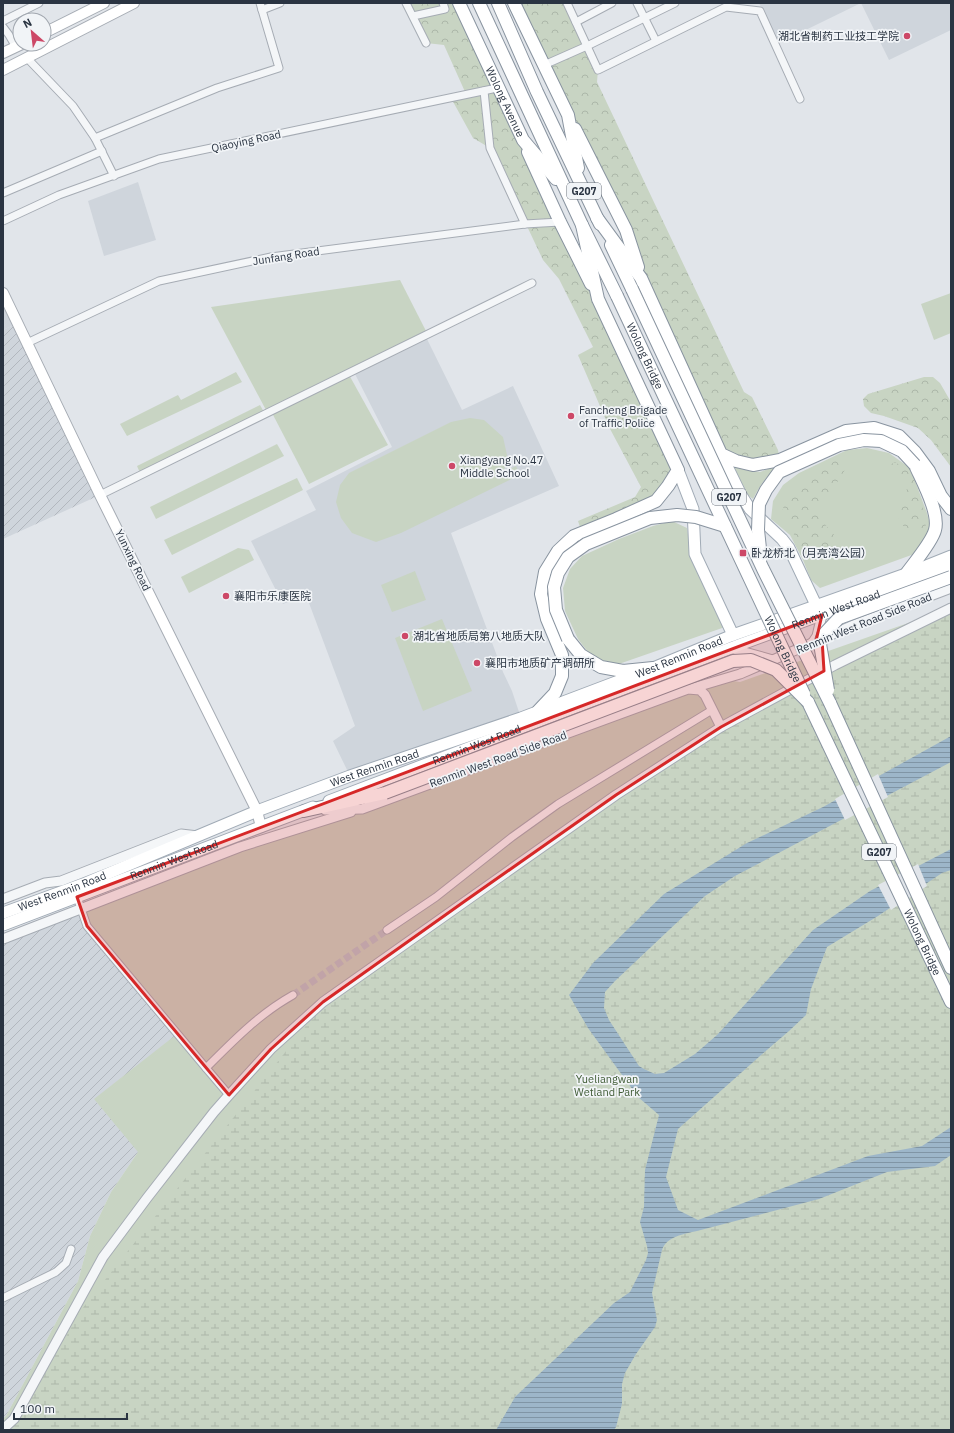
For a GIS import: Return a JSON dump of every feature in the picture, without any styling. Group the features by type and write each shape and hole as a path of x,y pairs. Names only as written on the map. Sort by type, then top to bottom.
{"highway":[{"name":"Wolong Avenue","path":"459,3 523,140 567,191"},
{"name":"Wolong Avenue","path":"479,3 582,225 617,296"},
{"name":"G207","path":"498,3 537,92 597,218"},
{"name":"G207","path":"516,3 520,15 568,115 582,185"},
{"path":"568,115 626,230 641,278 722,454 736,461 754,465 780,460 846,431 874,428 899,436 915,452 929,471 941,496 951,509"},
{"path":"523,140 560,222 598,299 678,470 656,501 574,536 558,551 545,572 541,594 547,619 562,655 562,676 554,693 538,711"},
{"path":"597,218 641,278"},
{"name":"Wolong Bridge","path":"597,218 632,289 763,569 830,703 951,968"},
{"path":"582,225 598,299"},
{"name":"Wolong Bridge","path":"617,296 951,1002"},
{"path":"763,569 758,530 759,504 766,490 779,472 839,445 864,440 881,441 902,451 915,465 935,511 936,530 906,574"},
{"path":"653,668 623,671 601,667 581,655 568,639 556,610 554,588 558,573 568,557 586,544 650,518 677,515 696,517 725,526"},
{"path":"830,703 820,644 823,635 838,618 951,577"},
{"path":"304,811 385,793 733,661 751,660 776,670 808,702"}],"main road":[{"path":"52,29 104,3"},
{"path":"3,70 134,3"},
{"path":"3,53 12,48"},
{"name":"Yunxing Road","path":"3,293 100,495 256,811 261,827"},
{"path":"722,454 741,495 750,510 782,539 788,548 819,610"},
{"path":"678,470 693,508 695,554 733,635"},
{"name":"West Renmin Road","path":"3,913 83,884 256,811 350,776 538,711 653,668 733,635 819,610 951,556"},
{"name":"Renmin West Road","path":"3,925 730,648 819,610 951,567"}],"street":[{"path":"3,21 38,3"},
{"path":"96,138 217,88 279,68 261,6 280,3"},
{"path":"406,3 426,43"},
{"path":"413,16 445,9 443,3"},
{"path":"567,3 598,70 726,7 760,11 800,99"},
{"path":"576,22 612,3"},
{"path":"637,3 656,41"},
{"path":"544,65 587,46 675,3"},
{"path":"3,27 12,38"},
{"path":"27,58 73,106 96,138 114,176"},
{"name":"Qiaoying Road","path":"3,221 59,195 159,159 498,88"},
{"path":"484,91 490,148 525,224"},
{"path":"3,193 102,151"},
{"name":"Junfang Road","path":"27,343 159,281 271,257 525,224 560,222"},
{"path":"100,495 532,283"},
{"name":"Renmin West Road Side Road","path":"304,811 362,809 688,689 740,674 854,625 951,588"},
{"path":"3,1429 14,1418 103,1257 214,1112 271,1049 323,1002 616,795 720,728 835,665 951,608"},
{"path":"812,643 818,636 819,610"},
{"path":"730,648 773,660"},
{"path":"705,695 711,684 721,679"},
{"path":"688,689 700,690 705,695 720,728"},
{"path":"387,930 436,897 512,837 558,804 712,710"},
{"path":"3,939 240,847 362,809"},
{"path":"3,899 45,883 61,881 181,834 198,836"},
{"path":"77,897 87,926 229,1095"},
{"path":"206,1068 234,1039 260,1016 293,995"},
{"path":"3,1298 56,1272 66,1263 71,1249"}],"highlighted area":[{"path":"822,615 816,641 822,639 824,671 721,727 616,795 323,1002 271,1049 229,1095 87,926 77,897"}],"shaded area":[{"path":"759,3 861,3 779,43"},
{"name":"湖北省制药工业技工学院","path":"861,3 951,3 951,30 889,60"},
{"path":"138,182 156,240 104,256 88,201"},
{"path":"3,293 18,323 3,330"},
{"path":"18,323 100,495 3,539 3,330"},
{"path":"426,337 462,410 513,386 559,486 451,533 521,718 350,776 333,741 355,726 306,595 283,604 251,541 316,510 306,491 392,447 354,372"},
{"path":"81,909 177,1034 138,1152 111,1192 90,1236 78,1281 6,1416 3,1429 3,938"}],"green space":[{"path":"406,3 459,3 678,470 656,501 582,533 578,521 635,497 641,487 609,427 578,355 593,347 559,279 543,260 490,148 473,138 451,98 466,94 444,45 426,43"},
{"path":"517,3 567,3 598,70 597,82 744,392 752,397 778,450 780,460 753,465 721,454"},
{"path":"400,280 426,331 266,410 211,307"},
{"path":"951,293 951,333 934,340 921,304"},
{"path":"236,372 242,382 127,436 120,424 178,395 181,400"},
{"path":"348,373 388,445 309,484 271,411"},
{"path":"924,377 933,377 940,383 951,402 951,467 931,440 918,428 871,413 864,406 863,399 868,394"},
{"path":"260,405 265,414 141,475 137,466"},
{"path":"470,418 484,420 503,437 507,455 504,472 516,466 520,475 401,533 376,542 352,533 341,518 336,502 340,485 349,473 451,422"},
{"path":"277,444 284,456 156,519 150,507"},
{"path":"867,448 889,453 910,468 927,513 931,529 917,553 820,588 811,580 803,560 790,535 771,519 773,501 783,485 799,473 847,450"},
{"path":"843,460 848,465 819,511 823,522 835,536 832,548 814,565 808,561 782,512 785,502 794,492 825,467 835,461"},
{"path":"895,462 912,474 921,498 926,527 917,530 905,528 899,519 898,508 908,485 902,476 890,469 890,465"},
{"path":"782,464 765,480 753,499 743,491 734,467 760,472"},
{"path":"297,478 303,490 172,555 164,540"},
{"path":"672,521 687,528 691,555 725,627 616,665 591,656 578,639 565,611 563,588 570,569 582,556 619,539 653,526"},
{"path":"238,548 249,550 254,560 189,593 181,577"},
{"path":"415,571 426,600 392,612 381,585"},
{"name":"Yueliangwan Wetland Park","path":"951,608 951,1430 3,1430 3,1419 6,1416 78,1281 90,1236 111,1192 138,1152 94,1099 177,1034 87,926 81,909 230,851 721,679 740,682"},
{"path":"951,614 951,736 823,807 747,843 569,995 638,1097 659,1115 645,1170 645,1239 648,1249 646,1260 630,1292 614,1303 515,1397 496,1430 6,1430 18,1419 82,1309 305,1027 323,1008 602,810 724,730"},
{"path":"442,619 472,691 423,711 395,638"},
{"path":"951,762 951,849 870,891 813,930 717,1035 695,1054 663,1073 655,1074 639,1066 609,1020 604,1008 605,992 615,981 705,896 735,876"},
{"path":"951,870 951,1127 922,1146 868,1156 698,1220 678,1210 666,1177 678,1129 806,1015 811,989 827,947 878,916 942,873"},
{"path":"951,1155 951,1430 614,1430 622,1404 622,1384 625,1373 657,1320 652,1293 662,1251 668,1242 676,1236 819,1199 887,1172 935,1166"}],"water":[{"path":"951,736 951,762 735,876 705,896 605,992 604,1008 609,1020 639,1066 655,1074 664,1073 695,1054 717,1035 813,930 870,891 951,849 951,870 942,873 878,916 827,947 811,989 806,1015 678,1129 666,1177 678,1210 698,1220 868,1156 922,1146 951,1127 951,1155 935,1166 887,1172 819,1199 676,1236 664,1245 662,1250 652,1293 657,1320 655,1327 625,1373 622,1384 622,1404 614,1430 496,1430 515,1397 614,1303 630,1292 648,1253 640,1222 644,1207 645,1170 659,1115 638,1097 588,1028 569,995 593,963 664,894 747,843 823,807"}],"pier":[{"path":"878,774 888,797 845,820 835,799"},
{"path":"918,864 927,886 891,910 878,885"}],"tunnel":[{"path":"293,995 387,930"}],"place":[{"name":"湖北省制药工业技工学院","path":"907,36"},
{"name":"Fancheng Brigade of Traffic Police","path":"571,416"},
{"name":"Xiangyang No.47 Middle School","path":"452,466"},
{"name":"卧龙桥北（月亮湾公园）","path":"743,553"},
{"name":"襄阳市乐康医院","path":"226,596"},
{"name":"湖北省地质局第八地质大队","path":"405,636"},
{"name":"襄阳市地质矿产调研所","path":"477,663"}]}
